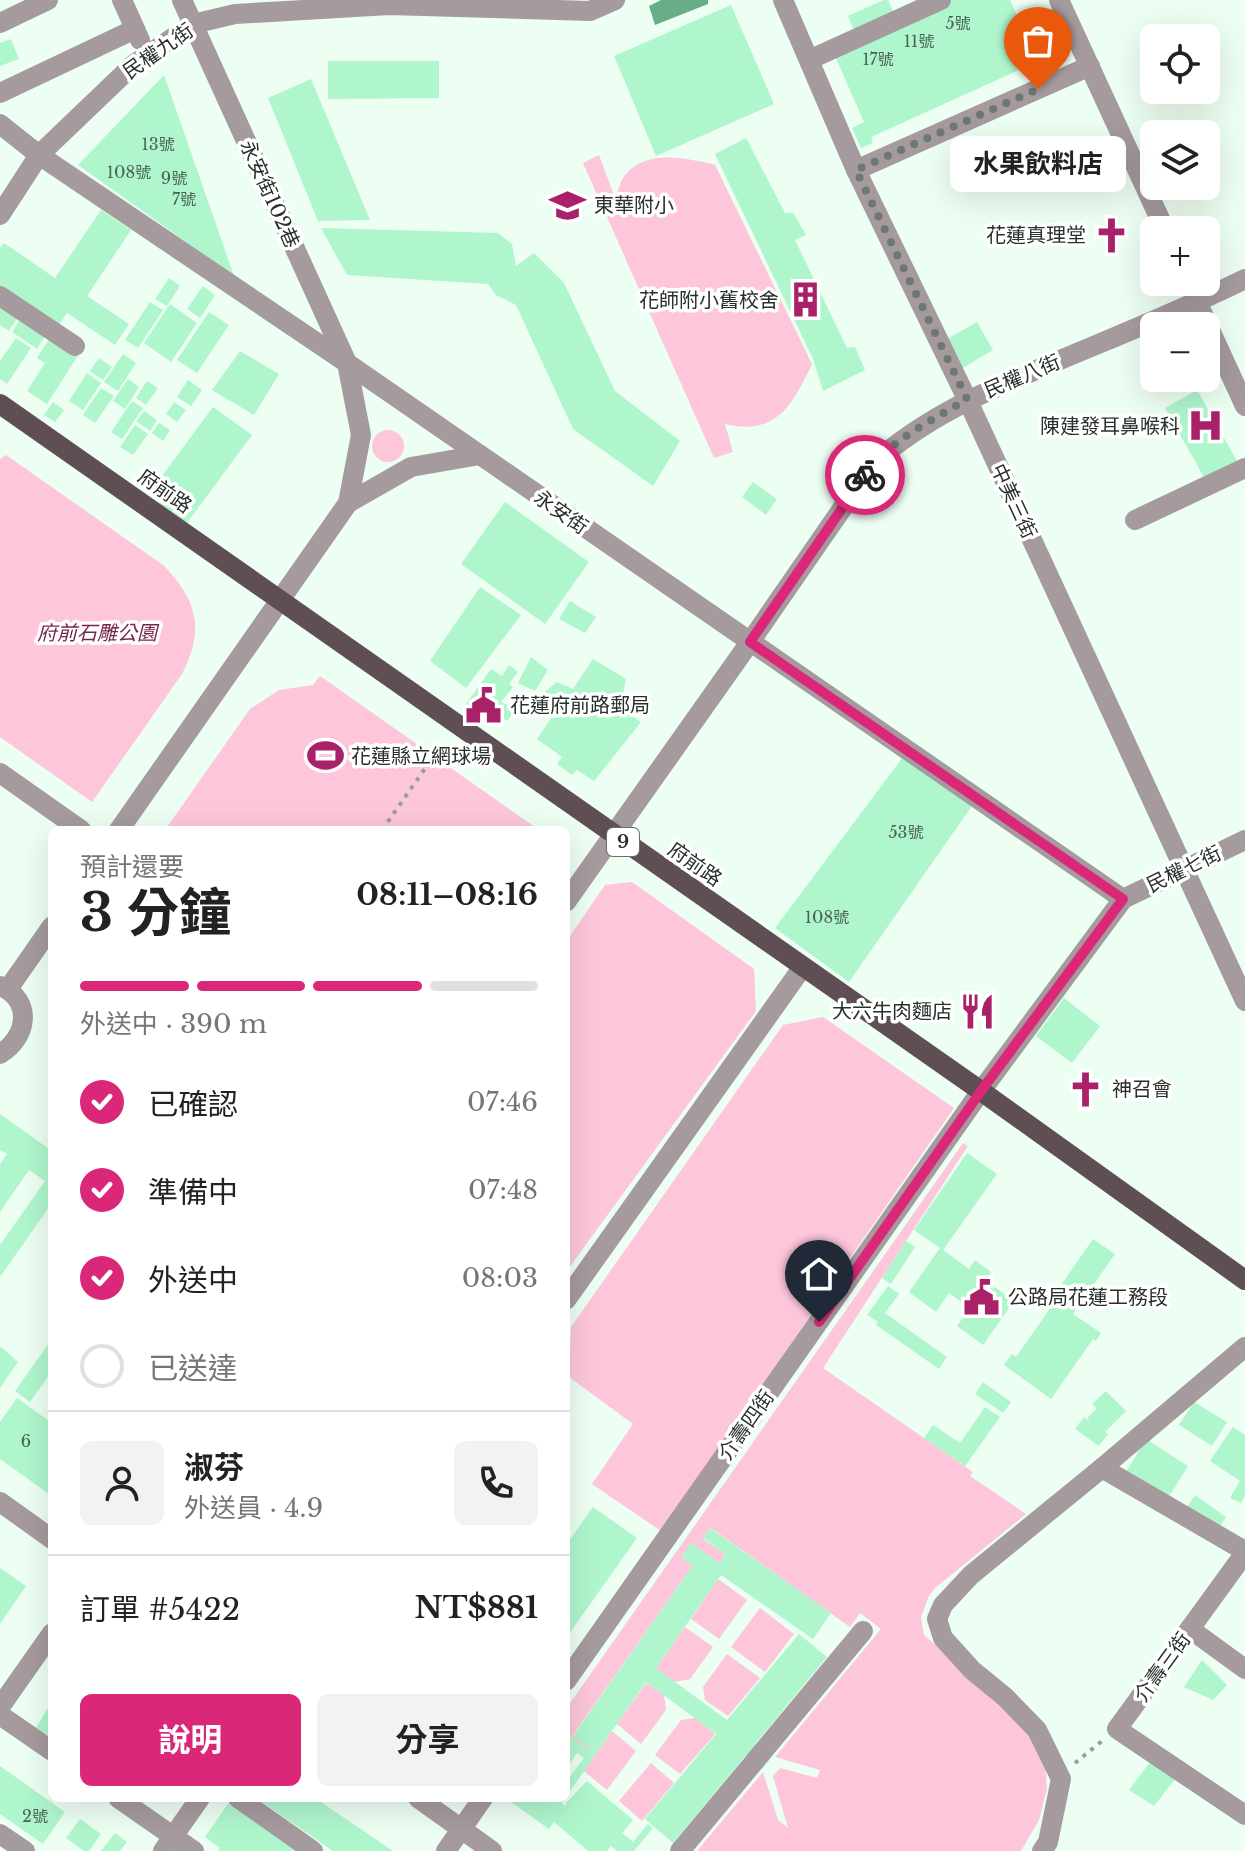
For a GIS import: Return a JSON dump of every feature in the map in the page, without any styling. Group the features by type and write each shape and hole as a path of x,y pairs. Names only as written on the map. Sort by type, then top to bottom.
{"main road":[{"name":"府前路","path":"3,411 981,1091 1245,1280"}],"street":[{"path":"0,23 48,0"},
{"path":"122,0 148,54"},
{"name":"永安街102巷","path":"182,0 347,363 361,435 348,503"},
{"name":"民權九街","path":"0,215 39,155 148,54 193,24 235,14 389,5 590,11 615,0"},
{"name":"中美三街","path":"783,0 811,59 856,170 967,399 1243,991"},
{"path":"811,59 941,0"},
{"path":"1059,0 1159,216"},
{"path":"0,93 135,29"},
{"path":"856,170 1090,66"},
{"name":"永安街","path":"0,124 39,155 347,363 1123,899"},
{"name":"民權八街","path":"570,896 873,464 892,446 967,399 1245,279"},
{"path":"0,296 75,346"},
{"path":"1194,296 1245,406"},
{"path":"122,826 348,503 411,467 480,455"},
{"path":"1135,520 1245,468"},
{"path":"0,773 75,826"},
{"name":"民權七街","path":"981,1091 1123,899 1245,840"},
{"path":"0,1054 12,1046 20,1035 23,1023 22,1010 16,998 4,987 48,931"},
{"path":"570,1294 802,968"},
{"name":"介壽四街","path":"570,1675 981,1091"},
{"path":"1050,1848 1061,1779 1037,1730 1005,1697 972,1670 943,1638 937,1619 943,1605 971,1575 1245,1347"},
{"path":"1102,1468 1245,1552"},
{"path":"0,1502 48,1536"},
{"name":"介壽三街","path":"1117,1729 1245,1552"},
{"path":"1190,1629 1245,1669"},
{"path":"680,1851 863,1631"},
{"path":"0,1707 48,1639"},
{"path":"0,1715 48,1748"},
{"path":"1117,1729 1245,1815"},
{"path":"122,1802 168,1844 194,1851"},
{"path":"168,1844 197,1802"},
{"path":"244,1802 313,1851"},
{"path":"424,1802 492,1851"},
{"path":"446,1851 480,1802"},
{"path":"0,1834 25,1851"}],"path":[{"path":"385,826 456,725"},
{"path":"1067,1770 1117,1729"}],"green space":[{"path":"599,155 615,198 625,175 644,161 667,158 715,165 812,364 789,405 770,421 743,427 725,424 733,452 714,458 583,163"},
{"path":"388,430 399,435 404,446 399,457 388,462 377,457 372,446 377,435"},
{"name":"府前石雕公園","path":"6,455 163,565 184,590 194,616 194,643 182,674 92,802 0,737 0,459"},
{"name":"花蓮縣立網球場","path":"320,676 533,826 168,826 250,709 279,690 313,685"},
{"path":"632,882 754,969 756,1011 570,1267 570,936 605,885"},
{"path":"823,1017 954,1108 661,1531 592,1484 633,1424 570,1378 571,1327 783,1025"},
{"path":"963,1143 968,1146 823,1368 973,1472 970,1476 1026,1514 935,1588 921,1617 924,1635 984,1687 1036,1740 1045,1762 1047,1789 1039,1820 1021,1851 697,1851 763,1772 778,1820 788,1828 773,1776 780,1768 817,1778 820,1770 775,1757 881,1629 860,1613 850,1627 711,1528 703,1539 725,1554 719,1563 691,1544 682,1558 693,1565 573,1735 589,1750 570,1736 570,1703"},
{"path":"718,1579 747,1600 719,1639 691,1619"},
{"path":"760,1608 794,1634 765,1672 731,1647"},
{"path":"685,1627 713,1647 690,1679 674,1682 656,1668"},
{"path":"727,1654 760,1678 728,1716 705,1700 703,1687"},
{"path":"646,1683 664,1695 666,1710 641,1744 617,1724"},
{"path":"695,1718 715,1734 680,1774 655,1755 681,1720"},
{"path":"612,1731 636,1751 607,1790 584,1771"},
{"path":"651,1763 674,1783 642,1821 619,1801"}],"shaded area":[{"path":"661,0 708,0 708,4 655,25 649,6"}],"building":[{"path":"888,0 895,15 855,33 848,16"},
{"path":"953,0 1010,0 1037,62 871,137 873,143 861,148 852,128 864,122 834,54"},
{"path":"731,5 774,104 656,156 614,56"},
{"path":"11,39 19,59 0,66 0,43"},
{"path":"328,61 439,61 439,98 328,99"},
{"path":"164,75 234,276 78,165"},
{"path":"311,79 370,220 318,221 268,98"},
{"name":"花師附小舊校舍","path":"746,138 785,213 793,213 806,235 795,240 847,348 855,347 865,370 823,391 813,359 715,154"},
{"path":"101,210 131,230 87,296 129,324 115,345 67,313 57,328 0,290 0,248 4,243 55,278"},
{"path":"321,228 498,233 512,244 516,266 534,253 564,283 615,391 680,441 653,486 573,429 516,305 496,295 488,284 347,275"},
{"path":"169,278 180,286 167,306 155,299"},
{"path":"203,286 215,295 200,318 187,309"},
{"path":"150,302 163,310 138,348 125,340"},
{"path":"0,304 18,317 9,331 0,325"},
{"path":"170,304 197,323 171,362 144,343"},
{"path":"209,312 229,325 197,373 177,360"},
{"path":"22,316 47,333 37,349 12,332"},
{"path":"977,322 993,350 961,369 945,340"},
{"path":"51,336 79,354 47,404 27,391 45,363 37,358"},
{"path":"16,338 31,348 7,384 0,379 0,361"},
{"path":"240,351 279,374 254,415 212,390"},
{"path":"123,354 136,363 118,391 104,382"},
{"path":"99,358 112,367 103,380 90,371"},
{"path":"87,373 101,383 83,410 69,401"},
{"path":"128,379 139,387 125,409 113,401"},
{"path":"188,380 202,390 191,406 177,397"},
{"path":"147,381 158,388 146,405 136,398"},
{"path":"101,388 114,396 95,423 83,415"},
{"path":"1198,392 1237,461 1205,479 1165,408"},
{"path":"132,401 143,408 122,439 111,432"},
{"path":"53,402 64,410 55,422 44,415"},
{"path":"174,402 186,410 177,422 166,414"},
{"path":"213,407 252,435 184,527 156,507 167,492 156,484"},
{"path":"144,411 157,420 150,431 136,421"},
{"path":"159,423 170,430 163,441 152,433"},
{"path":"135,425 148,434 133,455 120,447"},
{"path":"753,482 777,499 766,515 742,497"},
{"path":"505,502 589,562 545,624 461,564"},
{"path":"480,587 521,615 466,688 430,661"},
{"path":"570,601 596,617 585,633 559,619"},
{"path":"531,657 548,670 535,691 518,683"},
{"path":"593,659 626,679 620,708 641,722 594,781 577,770 572,775 557,764 562,757 537,739 558,708 542,694 557,682 573,689"},
{"path":"509,665 518,672 509,684 513,687 501,702 516,709 507,721 494,712 488,720 466,704 491,669 502,676"},
{"path":"903,757 974,803 849,982 775,928"},
{"path":"1064,998 1100,1026 1072,1063 1036,1036"},
{"path":"0,1114 48,1148 48,1209 0,1277 0,1245 45,1181 29,1170 0,1212 0,1164 7,1154 0,1150"},
{"path":"967,1153 997,1174 943,1250 969,1269 975,1260 991,1272 985,1280 1014,1301 983,1345 957,1326 970,1308 949,1293 936,1312 909,1292 940,1248 914,1230"},
{"path":"1093,1239 1115,1254 1073,1314 1101,1333 1096,1341 1093,1339 1051,1399 1004,1365 1012,1354 1016,1357 1049,1310 1045,1308"},
{"path":"906,1241 915,1247 891,1284 882,1278"},
{"path":"888,1286 899,1294 885,1313 947,1357 939,1369 876,1325 878,1322 867,1315"},
{"path":"48,1345 48,1377 30,1402 15,1391"},
{"path":"0,1346 18,1362 0,1388"},
{"path":"983,1382 1011,1402 1003,1413 975,1394"},
{"path":"1106,1391 1126,1411 1105,1432 1108,1434 1099,1446 1075,1429 1084,1417 1091,1422 1087,1418 1097,1408 1092,1404"},
{"path":"17,1398 48,1420 48,1493 0,1459 0,1422"},
{"path":"1194,1402 1227,1422 1212,1446 1179,1425"},
{"path":"985,1407 1000,1417 965,1466 924,1438 933,1425 960,1443"},
{"path":"1233,1427 1245,1435 1245,1496 1241,1503 1230,1498 1240,1481 1210,1461"},
{"path":"1146,1439 1188,1466 1168,1498 1126,1472"},
{"path":"1195,1495 1226,1517 1218,1530 1186,1509"},
{"path":"593,1507 637,1538 570,1632 570,1539"},
{"path":"710,1528 831,1613 813,1639 721,1575 656,1668 727,1720 799,1634 827,1657 755,1744 771,1758 762,1769 746,1755 673,1843 645,1819 716,1734 646,1682 570,1791 570,1777 584,1758 577,1753 570,1763 570,1736 589,1750 573,1736 693,1565 681,1557 691,1543 719,1563 725,1554 703,1538"},
{"path":"0,1568 26,1586 0,1624"},
{"path":"1202,1660 1227,1685 1213,1700 1184,1687"},
{"path":"48,1708 48,1736 36,1728"},
{"path":"1159,1750 1187,1764 1154,1806 1129,1790"},
{"path":"0,1766 65,1812 43,1844 0,1814"},
{"path":"587,1781 633,1820 622,1833 633,1842 648,1824 653,1828 634,1851 617,1851 611,1846 607,1851 588,1851 554,1822 549,1829 511,1802 563,1802 566,1807"},
{"path":"231,1802 302,1851 218,1851 220,1848 205,1837"},
{"path":"262,1802 321,1802 393,1851 333,1851"},
{"path":"80,1819 101,1834 89,1851 84,1851 66,1838"},
{"path":"115,1833 127,1842 120,1851 101,1851"}],"way so far":[{"path":"865,475 892,446 967,399 856,170 1038,89"}],"place":[{"name":"水果飲料店","path":"1038,89"},
{"name":"東華附小","path":"568,205"},
{"name":"花蓮真理堂","path":"1112,235"},
{"name":"花師附小舊校舍","path":"805,300"},
{"name":"陳建發耳鼻喉科","path":"1206,426"},
{"name":"花蓮府前路郵局","path":"484,705"},
{"name":"花蓮縣立網球場","path":"325,756"},
{"name":"大六牛肉麵店","path":"978,1011"},
{"name":"神召會","path":"1086,1089"},
{"name":"公路局花蓮工務段","path":"982,1297"}],"route":[{"path":"819,1322 981,1091 1123,899 750,642 865,475"}]}
